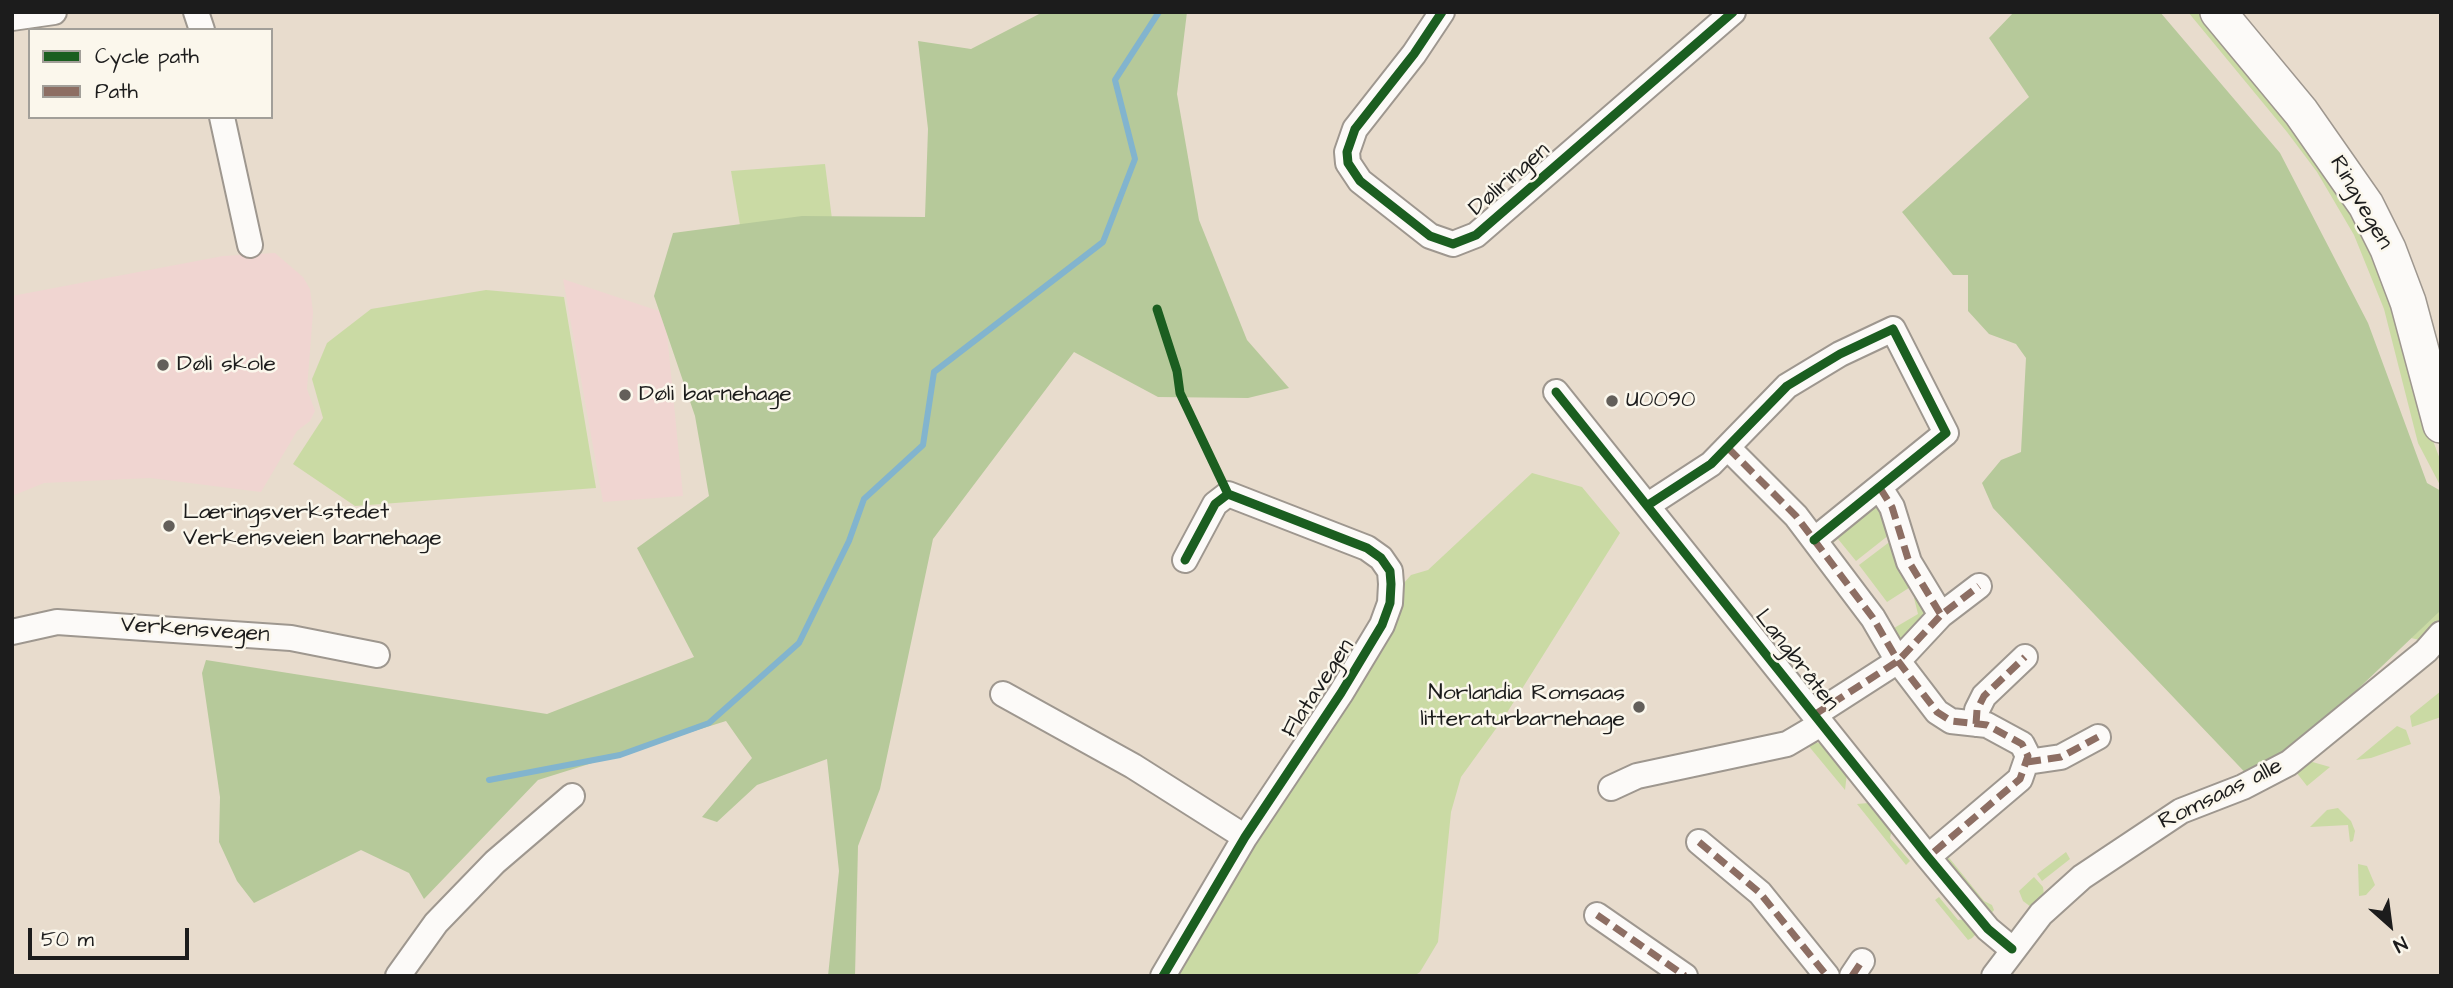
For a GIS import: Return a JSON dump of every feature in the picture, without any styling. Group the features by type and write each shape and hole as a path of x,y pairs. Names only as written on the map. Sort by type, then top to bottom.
{"main road":[{"name":"Ringvegen","path":"2218,12 2301,112 2366,205 2388,249 2408,302 2441,425"}],"street":[{"path":"12,18 54,12"},
{"name":"Døliringen","path":"1442,12 1414,54 1355,129 1347,152 1348,163 1360,181 1430,236 1453,244 1476,235 1733,12"},
{"path":"222,119 250,245"},
{"path":"1648,505 1711,464 1787,386 1840,354 1892,329 1946,433 1814,540"},
{"name":"Langbråten","path":"1556,392 1928,857 1988,929 2012,949"},
{"path":"1728,448 1766,483 1814,540 1873,618 1898,661 1937,712 1951,721 1987,725 2022,744 2027,762 2020,779 1928,857"},
{"path":"1880,488 1892,508 1909,562 1941,615"},
{"name":"Flatavegen","path":"1163,976 1245,837 1342,693 1382,625 1390,603 1390,571 1381,558 1367,548 1228,494 1215,504 1185,560"},
{"path":"1817,719 1898,661 1941,615 1979,586"},
{"name":"Verkensvegen","path":"12,632 57,622 292,638 377,655"},
{"name":"Romsaas alle","path":"1994,976 2040,914 2082,877 2180,811 2252,783 2289,763 2436,644"},
{"path":"1976,724 1977,710 1984,696 2025,657"},
{"path":"1003,694 1133,766 1245,837"},
{"name":"Langbråten","path":"1611,788 1637,776 1787,744 1817,719"},
{"path":"2027,762 2061,757 2098,737"},
{"path":"398,976 445,914 495,862 572,796"},
{"path":"1699,842 1760,893 1827,976"},
{"path":"1597,915 1685,976"}],"shaded area":[{"path":"275,253 303,277 310,289 313,312 307,389 315,411 310,421 297,431 261,492 150,478 44,483 12,496 12,296 223,256"},
{"path":"563,279 665,313 683,496 603,502"}],"green space":[{"path":"1043,12 1187,12 1177,94 1199,220 1247,340 1289,388 1248,398 1158,397 1074,352 933,539 880,789 858,846 855,976 828,976 839,871 827,759 757,785 717,822 702,817 752,758 726,721 538,780 424,899 409,873 361,850 254,903 237,881 219,842 220,797 202,673 206,660 547,714 694,657 637,548 709,496 695,416 654,296 673,233 802,216 925,217 928,129 918,41 971,49"},
{"path":"2014,12 2160,12 2280,153 2368,323 2427,483 2441,491 2441,610 2257,785 1993,508 1982,483 2001,460 2021,452 2026,358 2016,344 1989,334 1968,311 1968,275 1953,275 1902,212 2029,97 1989,38"},
{"path":"2188,12 2202,12 2342,191 2380,264 2421,409 2441,462 2441,487 2418,443 2384,309 2354,235 2317,172"},
{"path":"825,164 832,219 740,225 731,171"},
{"path":"486,290 564,297 596,488 355,506 293,464 323,418 312,379 327,343 371,309"},
{"path":"1532,473 1582,487 1620,533 1503,719 1461,777 1451,812 1438,942 1420,972 1414,976 1170,976 1395,593 1411,575 1428,570"},
{"path":"1877,501 1894,531 1856,561 1838,539 1828,547 1829,537"},
{"path":"1896,537 1915,584 1887,602 1859,565"},
{"path":"1921,594 1930,616 1906,647 1889,631 1918,614 1914,598"},
{"path":"2441,604 2441,620 2420,640 2411,638"},
{"path":"2441,691 2441,717 2412,727 2410,716"},
{"path":"2397,726 2406,730 2411,744 2371,758 2356,760"},
{"path":"1816,742 1823,745 1847,773 1845,790 1807,744"},
{"path":"2309,761 2330,767 2307,786 2296,772"},
{"path":"1868,803 1874,806 1892,829 1890,838 1910,861 1906,865 1857,804"},
{"path":"2338,808 2351,821 2355,831 2353,841 2350,842 2348,825 2310,827 2327,810"},
{"path":"2066,852 2070,859 2042,881 2037,874"},
{"path":"1946,854 1984,901 1992,905 1994,910 1990,915 1947,863"},
{"path":"2358,864 2367,866 2375,885 2366,895 2359,896"},
{"path":"2034,877 2043,887 2044,895 2031,907 2023,901 2019,891"},
{"path":"1939,897 1958,920 1967,919 1976,934 1972,938 1968,940 1935,900"}],"waterway":[{"path":"489,780 620,755 709,723 799,643 849,541 864,499 923,445 934,372 1103,242 1135,159 1115,80 1159,12"}],"marked path":[{"path":"1728,448 1796,516 1873,618 1898,661 1937,712 1951,721 1987,725 2022,744 2028,756 2020,779 1928,857"},
{"path":"1880,488 1892,507 1909,562 1941,615"},
{"path":"1814,715 1898,661 1941,615 1979,586"},
{"path":"1976,724 1977,710 1984,696 2025,657"},
{"path":"2027,762 2061,757 2098,737"},
{"path":"1699,842 1760,893 1827,976"},
{"path":"1597,915 1685,976"},
{"path":"1852,976 1862,961"}],"cycle path":[{"path":"1442,12 1414,54 1355,129 1347,152 1348,163 1360,181 1430,236 1453,244 1476,235 1733,12"},
{"path":"1157,309 1177,371 1180,393 1228,494"},
{"path":"1648,505 1711,464 1787,386 1840,354 1893,329 1946,433 1814,540"},
{"path":"1556,392 1928,857 1988,929 2012,949"},
{"path":"1163,976 1245,837 1341,693 1382,625 1390,603 1390,571 1381,558 1367,548 1228,494 1215,504 1185,560"}],"place":[{"name":"Døli skole","path":"163,365"},
{"name":"Døli barnehage","path":"625,395"},
{"name":"U0090","path":"1612,401"},
{"name":"Læringsverkstedet Verkensveien barnehage","path":"169,526"},
{"name":"Norlandia Romsaas litteraturbarnehage","path":"1639,707"}]}
